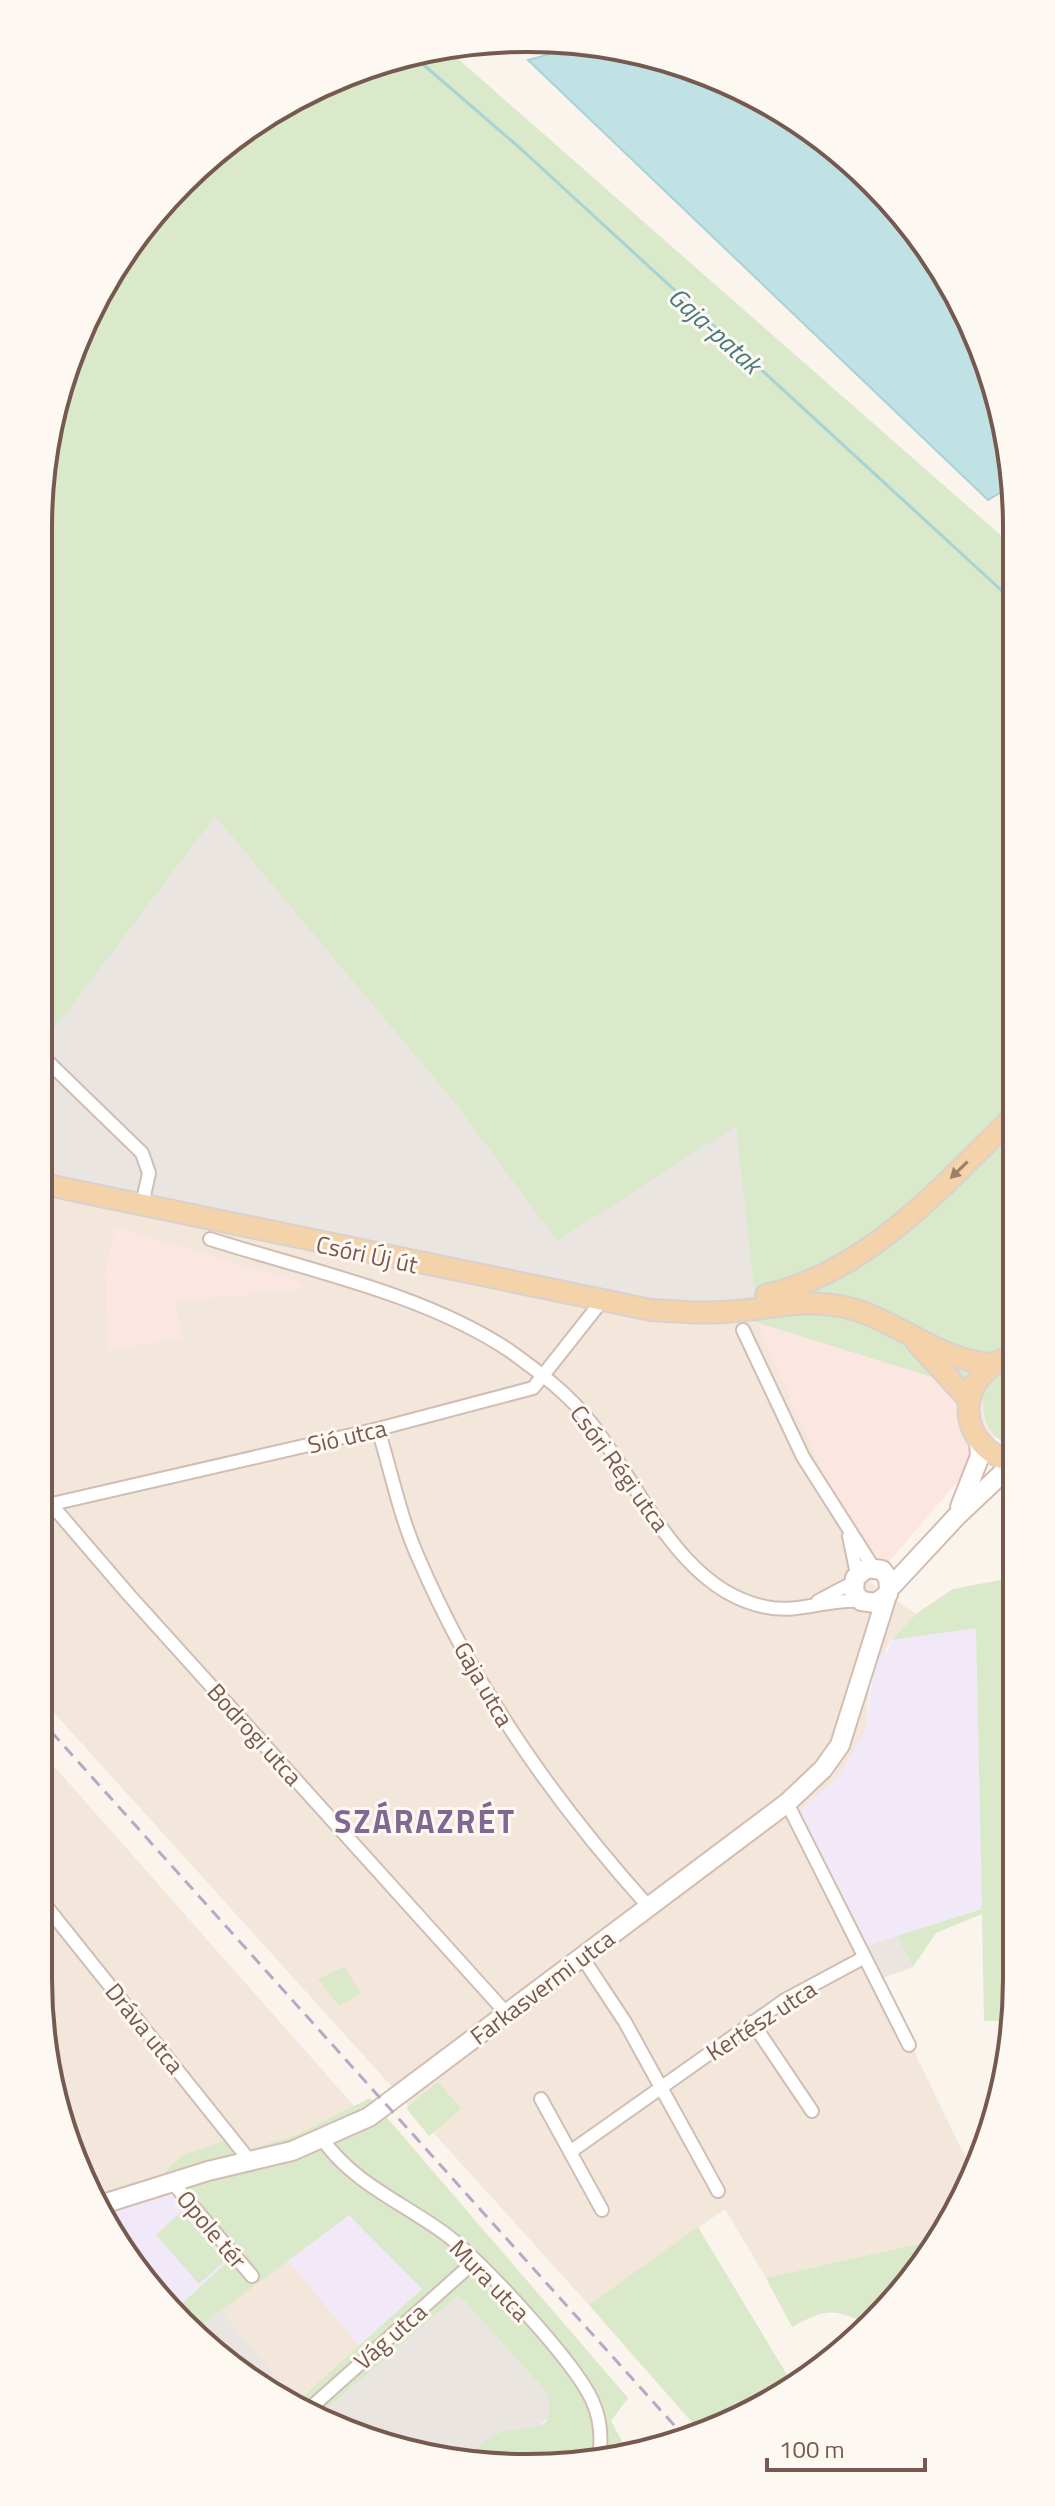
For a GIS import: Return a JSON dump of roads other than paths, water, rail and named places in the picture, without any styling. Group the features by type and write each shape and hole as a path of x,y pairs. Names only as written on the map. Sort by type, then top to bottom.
{"main road":[{"path":"698,1313 800,1285 850,1261 899,1227 1003,1127"},
{"name":"Csóri Új út","path":"52,1186 601,1302 698,1313"},
{"path":"698,1313 809,1302 860,1310 962,1358 1003,1354"},
{"path":"908,1333 969,1400"},
{"path":"1003,1357 977,1380 969,1400 971,1425 979,1442 1003,1459"}],"street":[{"path":"52,1066 142,1153 149,1173 142,1205"},
{"name":"Csóri Régi utca","path":"210,1239 435,1312 491,1340 544,1377 590,1421 671,1538 717,1585 757,1605 782,1610 863,1602"},
{"name":"Sió utca","path":"52,1504 378,1429 533,1388 601,1302"},
{"path":"743,1330 792,1436 847,1529 866,1573"},
{"name":"Gaja utca","path":"378,1429 418,1558 474,1676 584,1833 648,1906"},
{"path":"957,1516 980,1456 979,1442"},
{"path":"920,1556 866,1573 854,1592 863,1602 881,1601 957,1516 1003,1473"},
{"name":"Bodrogi utca","path":"52,1504 129,1595 507,2014"},
{"path":"866,1573 888,1578 888,1591"},
{"name":"Csóri Régi utca","path":"801,1608 866,1573"},
{"name":"Farkasvermi utca","path":"108,2202 323,2140 369,2117 787,1803 823,1769 840,1745 888,1591"},
{"name":"Farkasvermi utca","path":"863,1602 873,1622 873,1639"},
{"path":"787,1803 909,2045"},
{"name":"Dráva utca","path":"52,1914 250,2161"},
{"path":"582,1957 662,2087 718,2191"},
{"name":"Kertész utca","path":"570,2152 752,2022 807,1987 863,1958"},
{"path":"752,2022 812,2111"},
{"path":"541,2099 602,2210"},
{"name":"Mura utca","path":"323,2140 337,2159 369,2185 445,2234 475,2261 565,2358 584,2385 599,2419 599,2448"},
{"name":"Opole tér","path":"172,2182 252,2276"},
{"name":"Vág utca","path":"315,2404 475,2261"}],"water":[{"path":"555,53 590,56 680,77 765,116 792,132 841,170 905,238 954,317 987,404 1002,492 988,500 528,60"}],"waterway":[{"name":"Gaja-patak","path":"422,64 521,149 1003,592"}],"railway":[{"path":"52,1733 678,2430"}],"district":[{"name":"SZÁRAZRÉT","path":"425,1821"}]}
